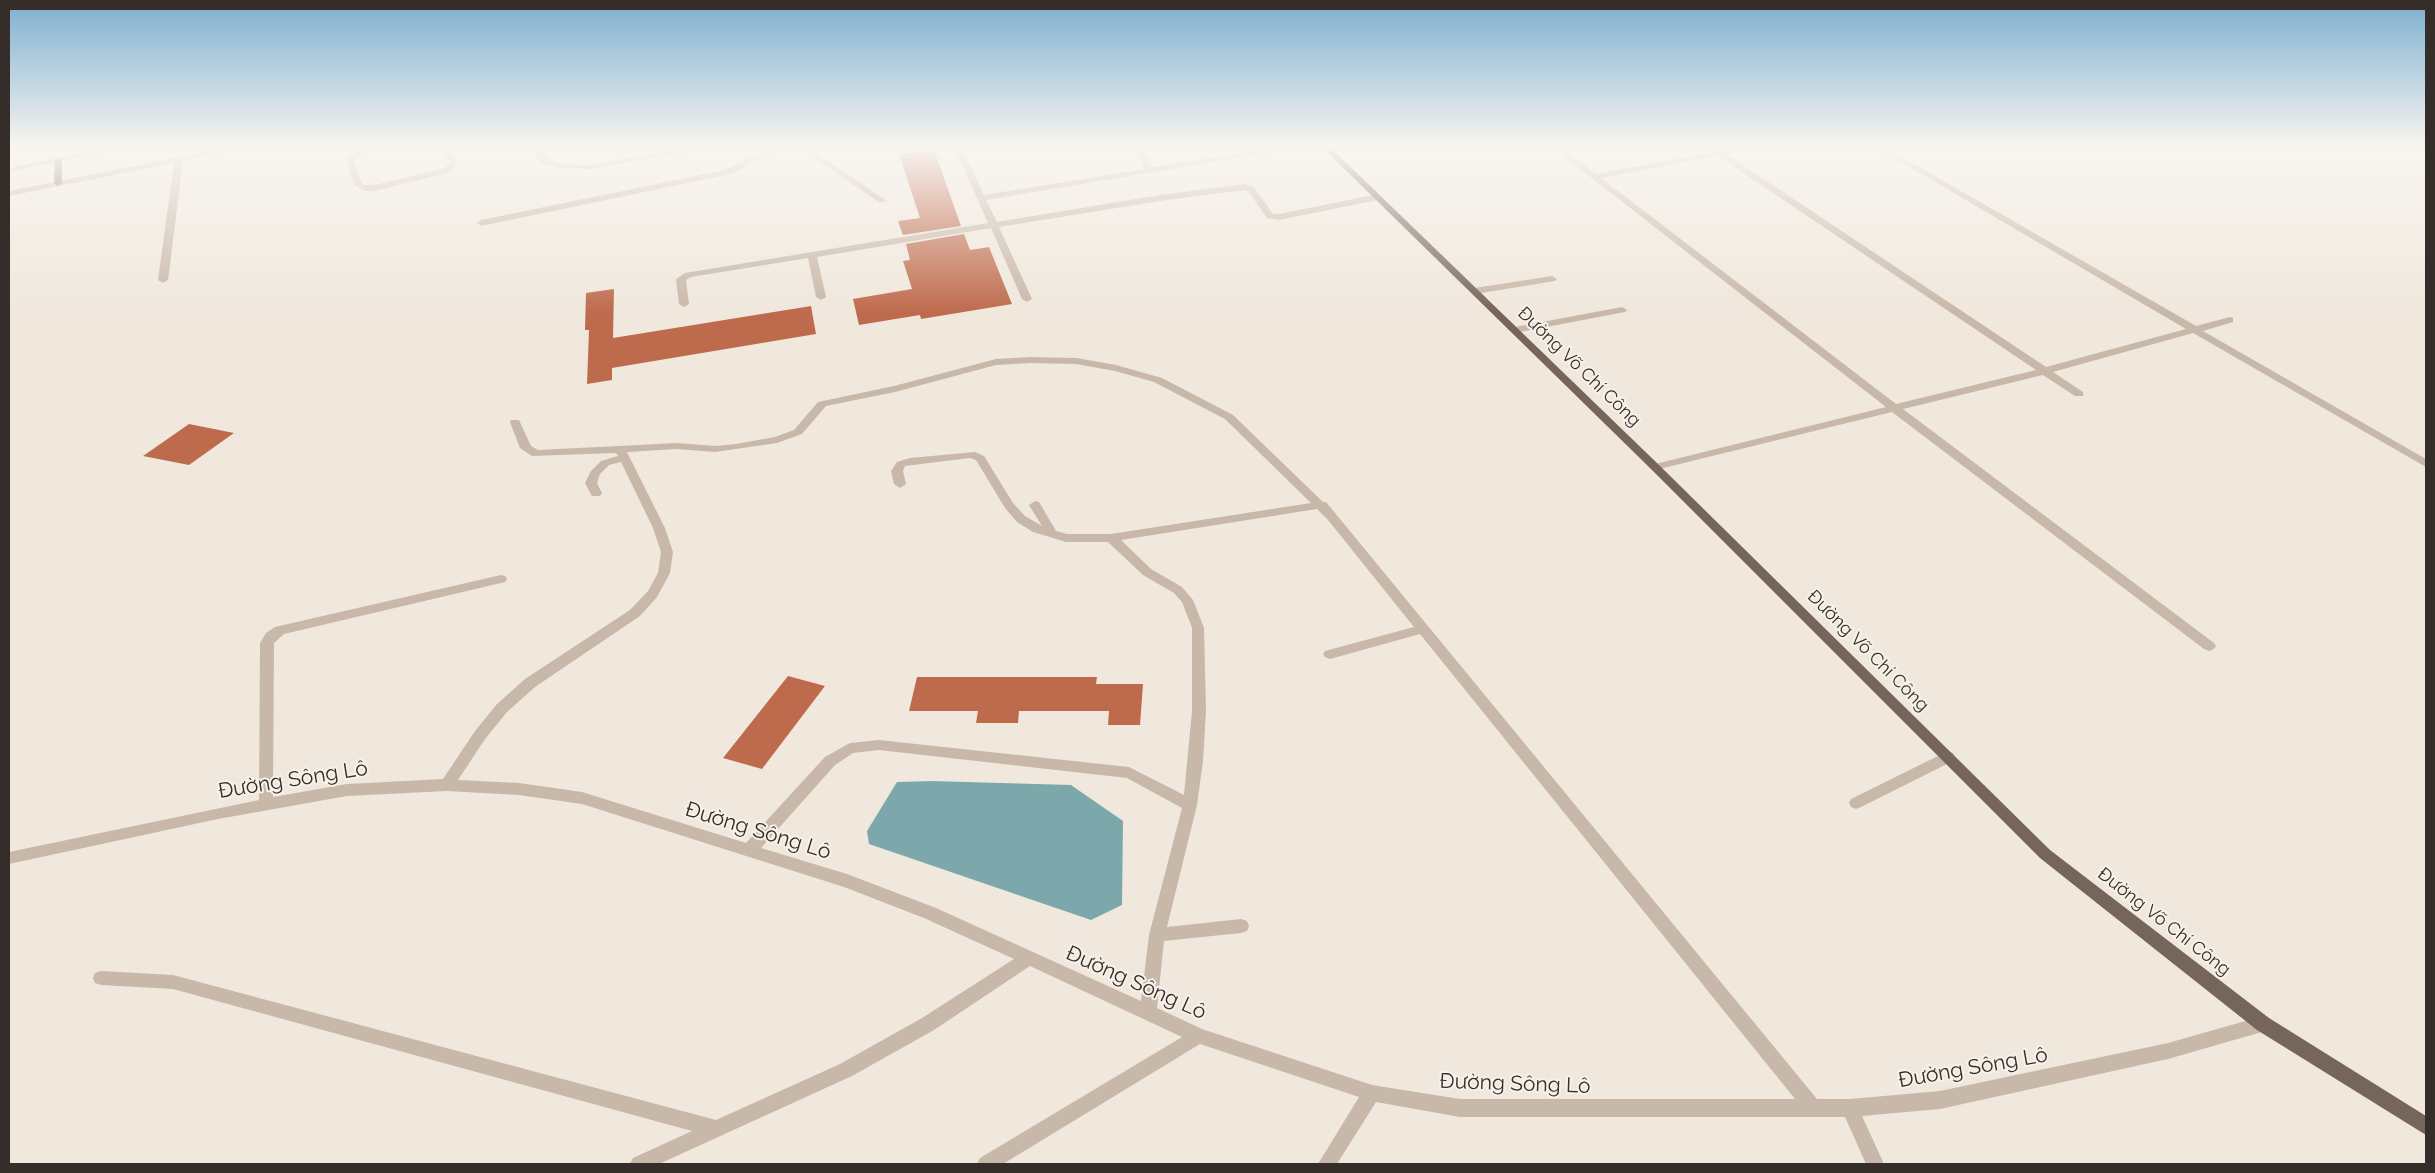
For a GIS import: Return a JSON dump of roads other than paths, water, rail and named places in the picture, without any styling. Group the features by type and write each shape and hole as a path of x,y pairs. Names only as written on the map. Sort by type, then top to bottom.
{"main road":[{"name":"Đường Võ Chí Công","path":"1383,203 1655,467 2046,854 2263,1024 2426,1126"}],"street":[{"path":"163,280 173,203"},
{"path":"481,223 579,203"},
{"path":"983,203 1027,299"},
{"path":"684,304 681,279 688,275 1132,203"},
{"path":"1261,203 1270,216 1275,217 1352,203"},
{"path":"1628,203 1894,408 2209,646"},
{"path":"1794,203 2079,394"},
{"path":"1975,203 2426,464"},
{"path":"812,256 820,297"},
{"path":"1475,291 1552,279"},
{"path":"1515,330 1622,310"},
{"path":"1655,467 2045,371 2230,320"},
{"path":"516,422 526,448 536,454 622,454 677,446 716,449 777,440 798,432 822,404 895,389 996,362 1076,361 1116,368 1158,380 1229,417 1322,505 1812,1107"},
{"path":"596,493 591,483 595,473 605,463 622,454"},
{"path":"447,785 480,735 502,708 530,683 635,613 653,594 664,573 667,552 659,528 622,454"},
{"path":"900,484 897,471 901,464 910,460 971,454 980,458 1009,505 1021,519 1037,529 1066,538 1112,538 1322,505"},
{"path":"1035,505 1052,534"},
{"path":"1112,538 1147,572 1178,590 1187,600 1198,628 1199,711 1196,760 1190,804 1157,935 1148,1011"},
{"path":"266,804 268,643 271,636 280,630 501,579"},
{"path":"1330,654 1423,629"},
{"path":"750,850 830,761 850,748 879,745 1128,773 1190,804"},
{"path":"1856,803 1948,757"},
{"name":"Đường Sông Lô","path":"9,858 266,804 347,790 447,785 518,789 582,798 847,881 930,913 1148,1011 1199,1036 1372,1094 1460,1108 1850,1108 1940,1100 2168,1051 2263,1024"},
{"path":"1157,935 1241,926"},
{"path":"639,1164 846,1070 928,1024 1029,958"},
{"path":"101,978 173,982 717,1129"},
{"path":"986,1164 1199,1036"},
{"path":"1327,1164 1372,1094"},
{"path":"1850,1108 1875,1164"}],"water":[{"path":"932,781 1071,785 1123,821 1122,905 1091,920 869,844 867,831 897,782"}]}
